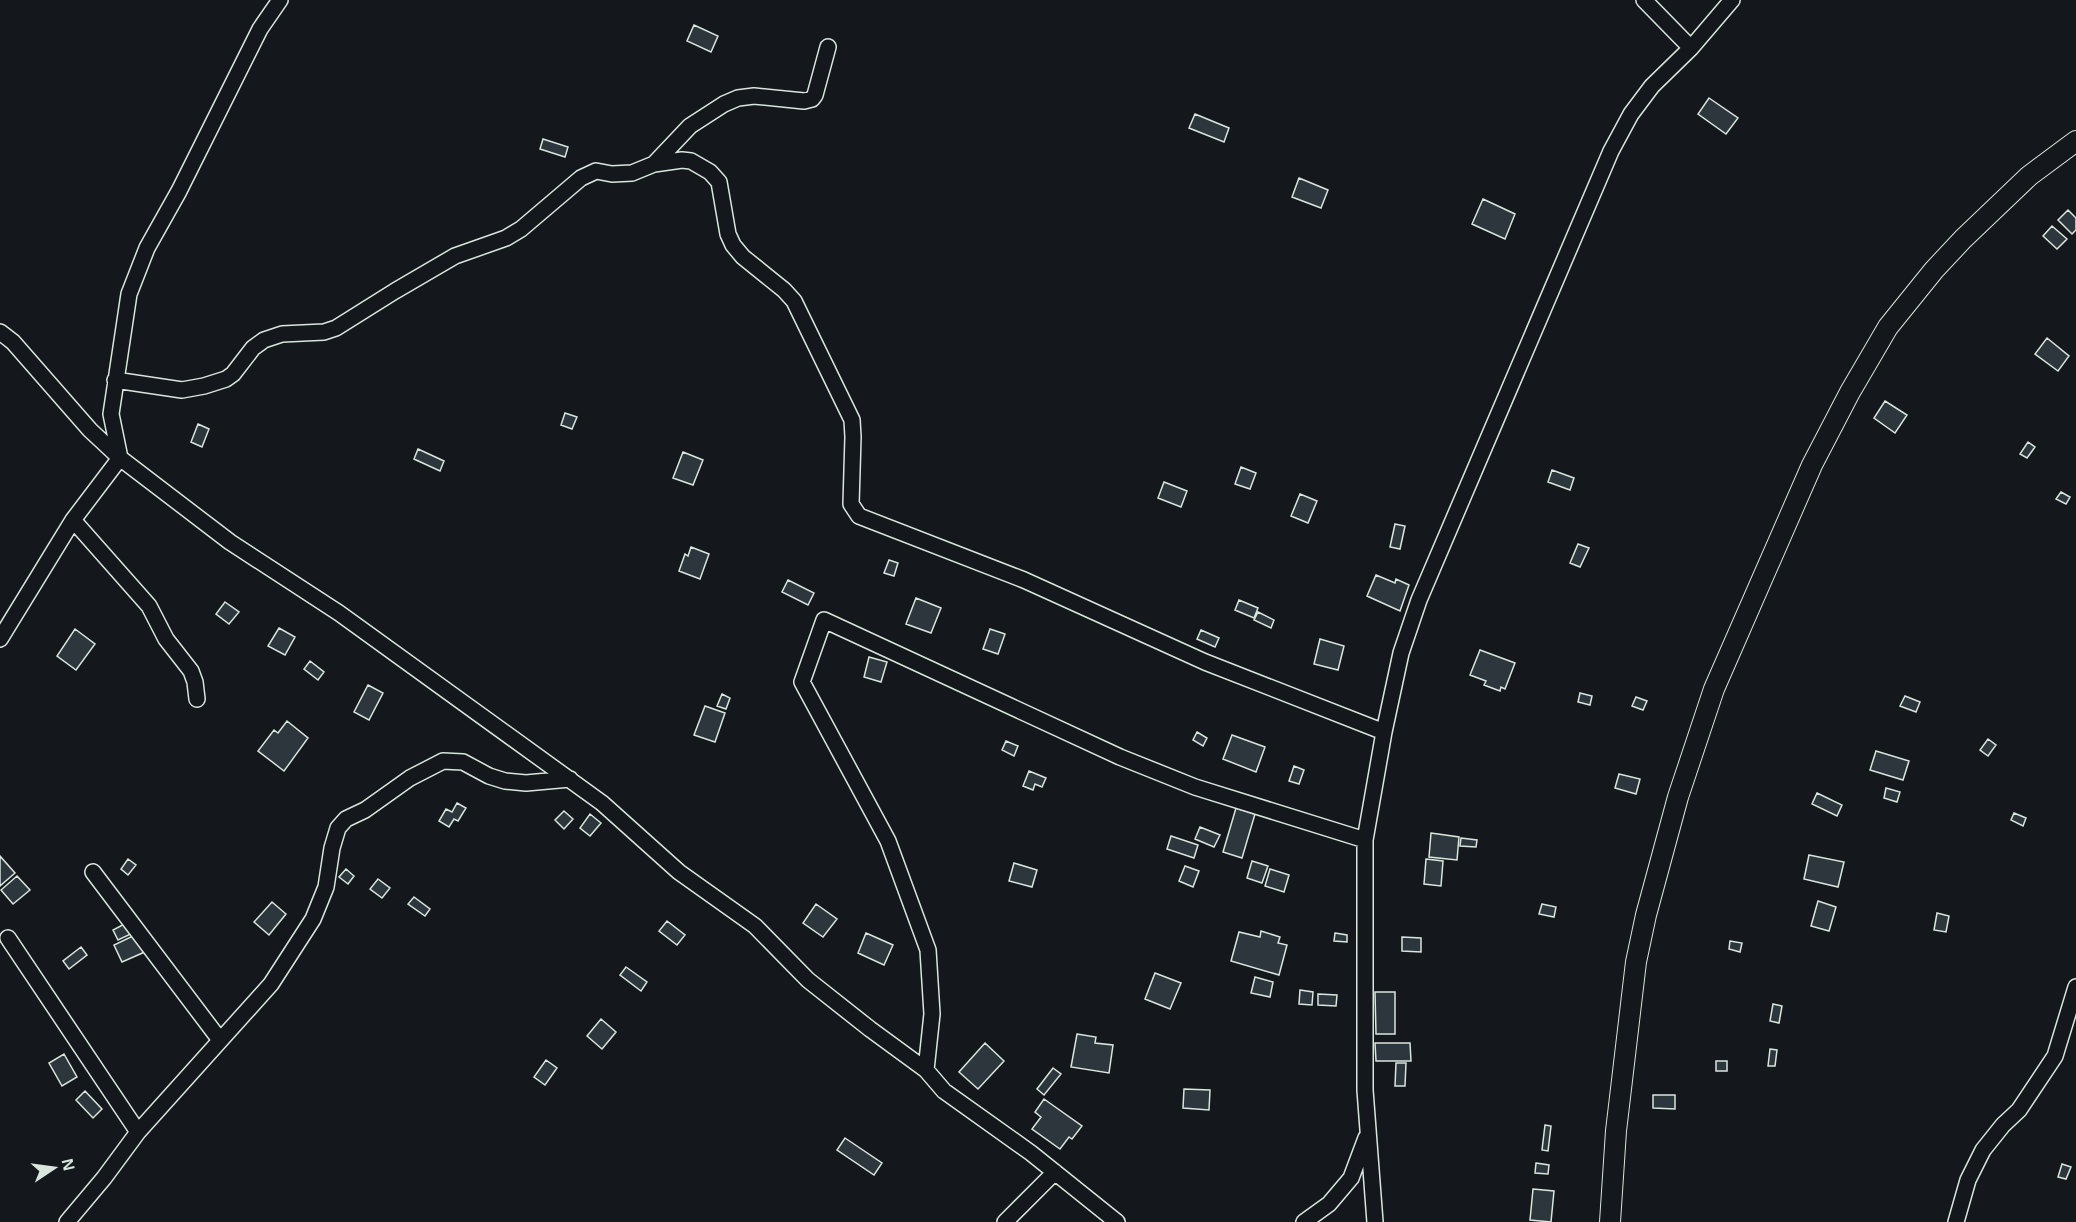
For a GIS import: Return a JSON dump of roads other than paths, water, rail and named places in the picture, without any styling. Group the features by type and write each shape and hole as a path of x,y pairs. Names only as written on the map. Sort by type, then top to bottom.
{"street":[{"path":"0,639 73,520 120,458 111,414 129,294 147,248 179,191 260,29 280,0"},
{"path":"1644,0 1690,48"},
{"path":"1375,1222 1365,1090 1365,840 1401,653 1419,600 1606,162 1631,114 1652,86 1690,48 1732,0"},
{"path":"654,164 690,126 724,104 738,98 754,96 804,101 812,99 828,47"},
{"path":"1610,1222 1616,1131 1636,962 1646,915 1678,797 1714,689 1812,465 1850,392 1888,327 1934,270 1963,239 2029,176 2076,141"},
{"path":"115,380 182,390 226,379 233,374 253,348 264,340 282,334 324,332 336,328 455,256 506,238 521,229 581,178 596,171 612,174 632,173 654,164 691,161 710,172 719,182 728,234 733,245 743,258 784,290 794,301 852,420 850,504 859,516 1024,580 1205,662 1384,732"},
{"path":"0,332 14,342 90,430 120,458 230,542 339,613 570,779 618,816 679,872 755,926 808,980 926,1070 936,1083 962,1105 1031,1153 1117,1222"},
{"path":"73,520 149,606 166,639 191,671 197,699"},
{"path":"926,1070 932,1014 928,950 888,841 802,682 824,620 1131,761 1195,787 1365,840"},
{"path":"67,1222 138,1132 271,984 313,919 326,887 332,848 338,828 346,819 365,810 410,778 443,761 463,762 489,776 505,781 526,783 570,779"},
{"path":"93,872 220,1040"},
{"path":"8,938 138,1132"},
{"path":"1956,1222 1968,1180 1983,1150 2003,1125 2019,1110 2055,1056 2076,987"},
{"path":"1304,1222 1329,1204 1351,1178 1367,1135"},
{"path":"1005,1222 1055,1172"}]}
